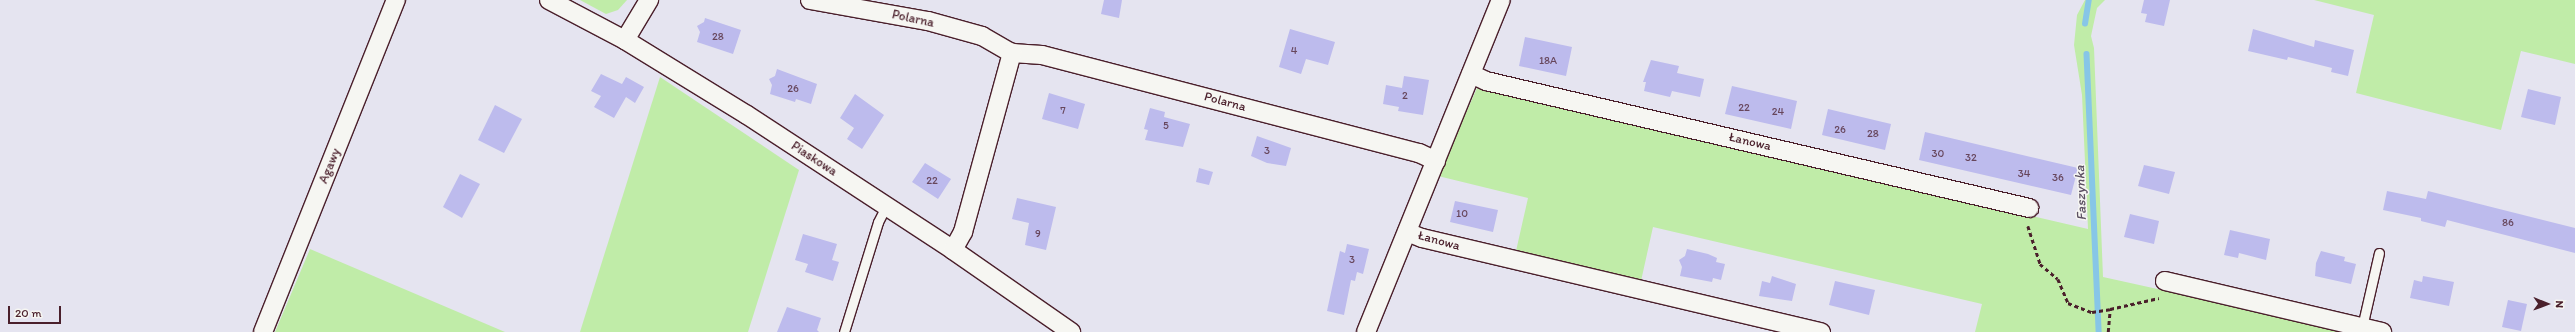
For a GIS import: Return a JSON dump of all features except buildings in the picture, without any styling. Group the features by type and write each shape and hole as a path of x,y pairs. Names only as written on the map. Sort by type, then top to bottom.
{"street":[{"name":"Agawy","path":"263,332 396,0"},
{"name":"Piaskowa","path":"549,0 625,40 747,115 953,250 1071,332"},
{"path":"625,40 649,0"},
{"name":"Polarna","path":"810,0 928,21 982,36 1012,53 1042,55 1419,153 1436,161"},
{"name":"Łanowa","path":"1366,332 1501,0"},
{"path":"953,250 963,232 1012,53"},
{"name":"Łanowa","path":"1471,74 1486,81 2024,206"},
{"name":"Łanowa","path":"1407,232 1422,238 1821,332"},
{"path":"2165,281 2382,332"}],"lane":[{"path":"844,332 878,222 886,206"},
{"path":"2362,327 2379,253"}],"path":[{"path":"2024,206 2040,264 2058,279 2068,302 2092,312 2105,311 2159,298"},
{"path":"2108,332 2110,309"}],"green space":[{"path":"580,0 627,0 618,10 606,14"},
{"path":"2085,0 2105,0 2097,8 2091,36 2094,48 2103,277 2352,332 1975,332 1982,304 1653,227 1641,281 1516,251 1528,198 1438,176 1477,88 2088,229 2082,95 2074,45 2077,15"},
{"path":"2314,0 2575,0 2575,64 2521,51 2501,130 2356,93 2374,15"},
{"path":"660,77 799,170 748,332 580,332"},
{"path":"310,249 505,332 275,332"}],"waterway":[{"name":"Faszynka","path":"2085,24 2089,0"},
{"name":"Faszynka","path":"2087,54 2099,332"}]}
